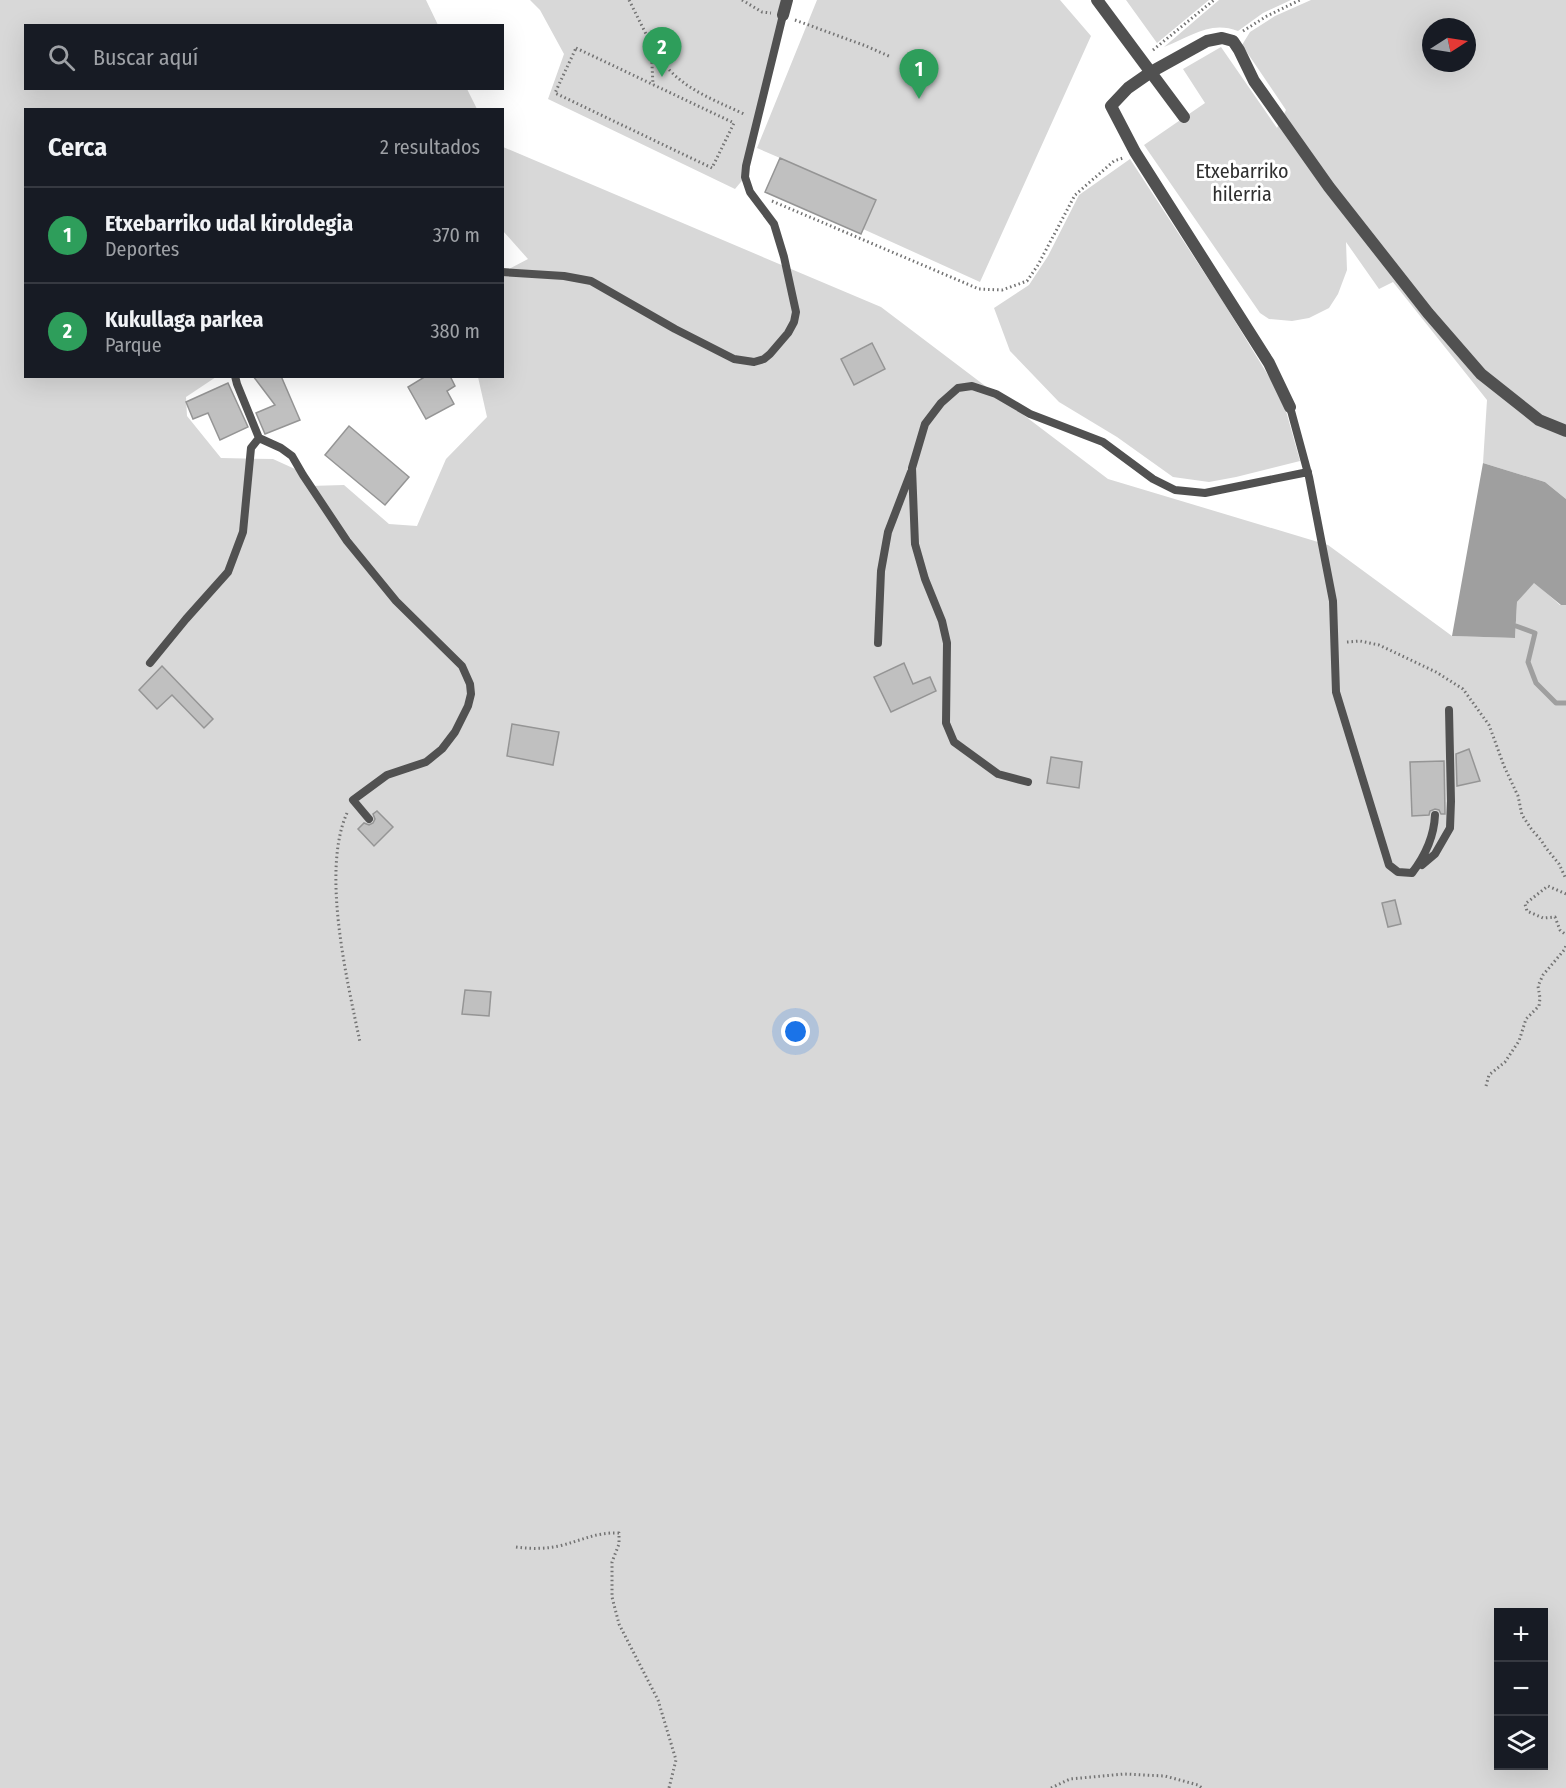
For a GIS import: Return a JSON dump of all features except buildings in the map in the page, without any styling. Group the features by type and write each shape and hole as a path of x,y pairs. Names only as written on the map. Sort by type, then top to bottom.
{"street":[{"path":"783,15 787,0"},
{"path":"1098,0 1184,117"},
{"path":"1290,407 1269,363 1135,152 1112,106 1128,88 1151,72 1207,41 1222,38 1233,41 1254,81 1329,187 1428,313 1480,374 1539,420 1566,431"}],"lane":[{"path":"504,272 564,276 591,281 675,329 734,359 754,362 770,354 788,333 796,312 774,224 750,192 745,177 783,15"},
{"path":"236,378 259,438 292,456 347,541 396,601 462,666 470,684 471,694 468,706 455,732 442,749 426,762 387,775 353,800 369,819"},
{"path":"878,644 881,571 888,532 912,468 925,424 940,403 958,388 972,386 996,394 1030,414 1103,442 1153,479 1175,490 1205,493 1308,472"},
{"path":"1290,407 1308,472 1334,601 1336,692 1389,865 1398,872 1412,873 1435,854 1449,828 1451,801 1449,710"},
{"path":"150,663 228,572 243,532 251,448 259,438"},
{"path":"912,468 915,544 925,579 942,621 947,644 946,723 954,742 998,774 1028,782"},
{"path":"1412,873 1422,861 1430,842 1435,815"}],"path":[{"path":"629,0 651,44 668,70 678,80 758,121"},
{"path":"742,0 762,12 783,15 866,45 891,57"},
{"path":"1141,58 1161,45 1214,0"},
{"path":"1233,41 1244,30 1300,0"},
{"path":"651,44 653,85"},
{"path":"576,48 653,85 734,123 712,168 555,93 576,48"},
{"path":"750,192 979,289 1002,290 1027,281 1038,266 1075,195 1114,161 1135,152"},
{"path":"1360,641 1379,645 1427,667 1463,689 1489,725 1518,796 1522,815 1559,864 1566,879"},
{"path":"353,800 341,826 337,854 338,909 346,972 360,1042"},
{"path":"1566,894 1548,886 1525,904 1527,911 1543,918 1555,917 1560,930 1566,935"},
{"path":"1486,1086 1489,1075 1505,1062 1519,1041 1526,1019 1539,1006 1538,986 1543,975 1566,945"},
{"path":"516,1547 535,1550 558,1546 603,1532 619,1533 619,1544 612,1562 612,1597 619,1624 657,1700 676,1760 669,1788"},
{"path":"1051,1788 1070,1779 1124,1774 1165,1776 1202,1788"}],"green space":[{"path":"0,0 426,0 438,24 24,24 24,90 468,90 476,108 24,108 24,378 214,378 186,397 187,416 221,458 273,459 295,469 309,486 344,485 389,524 417,526 446,459 487,417 478,378 504,378 504,271 528,259 504,232 504,147 881,307 1108,479 1328,545 1452,636 1515,638 1517,602 1534,582 1560,605 1566,605 1566,1788 0,1788"},
{"path":"530,0 787,0 745,177 735,189 548,99 564,54 540,10"},
{"path":"817,0 1060,0 1091,36 980,282 863,229 765,192 780,158 757,148"},
{"path":"1126,0 1209,0 1157,43"},
{"path":"1219,0 1291,0 1263,13 1238,31 1218,27 1200,31 1164,47"},
{"name":"Etxebarriko hilerria","path":"1311,0 1566,0 1566,499 1545,482 1483,463 1487,400 1393,282 1379,289 1346,242 1347,270 1338,294 1329,308 1309,318 1292,321 1269,319 1260,313 1144,145 1205,103 1183,69 1221,47 1277,128 1286,110 1242,45 1250,32 1275,16"},
{"path":"1130,159 1271,380 1286,411 1300,461 1209,482 1173,477 1117,437 1059,402 1010,351 994,308 1029,285 1048,256 1079,195"}],"shaded area":[{"path":"1483,463 1545,482 1566,499 1566,605 1561,605 1534,583 1517,602 1515,638 1452,636"}],"waterway":[{"path":"1516,626 1535,633 1528,662 1536,683 1556,703 1566,703"}],"place":[{"name":"Kukullaga parkea","path":"662,77"},
{"name":"Etxebarriko udal kiroldegia","path":"919,99"}]}
